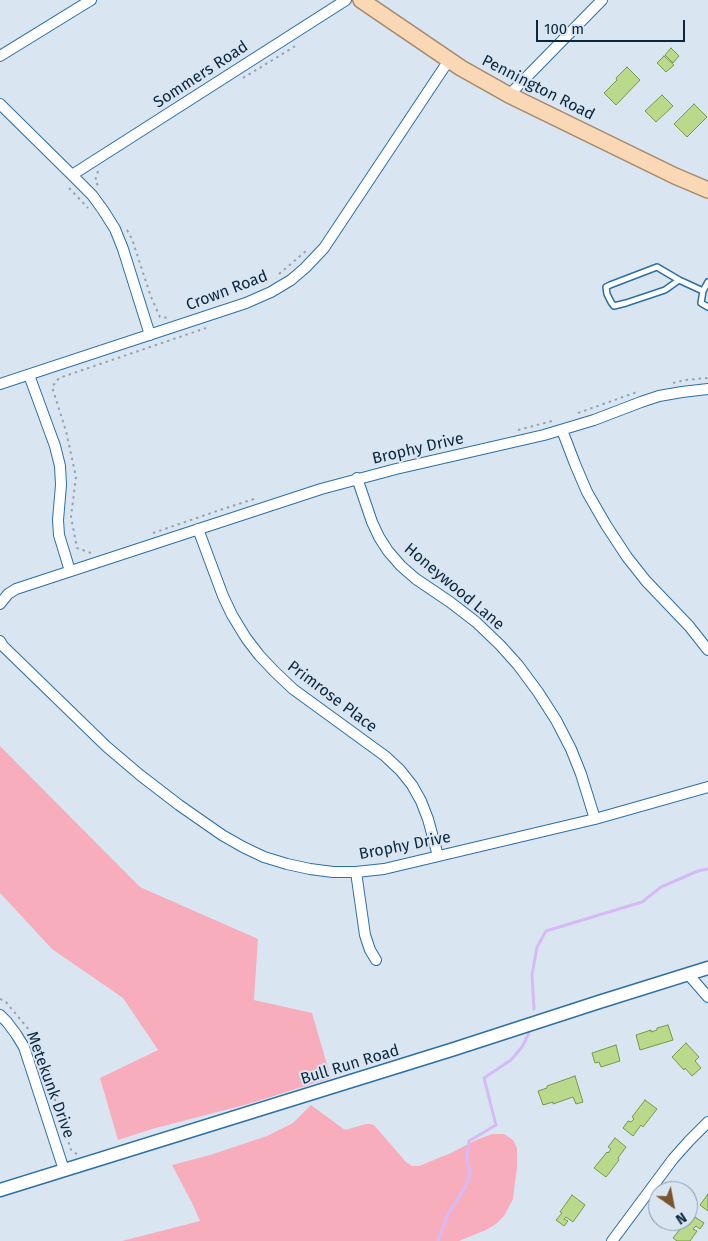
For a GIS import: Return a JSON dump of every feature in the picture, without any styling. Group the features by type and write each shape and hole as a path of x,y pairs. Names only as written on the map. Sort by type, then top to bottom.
{"main road":[{"name":"Pennington Road","path":"361,0 450,60 509,95 675,176 708,190"}],"street":[{"path":"0,56 91,0"},
{"name":"Sommers Road","path":"72,174 346,0"},
{"path":"509,95 602,0"},
{"name":"Crown Road","path":"0,384 246,303 292,280 324,248 450,60"},
{"path":"0,104 72,174 104,210 115,229 123,249 150,335"},
{"path":"29,375 60,466 61,485 58,520 70,571"},
{"name":"Brophy Drive","path":"0,604 8,594 16,589 357,478 544,435 594,420 659,396 708,389"},
{"path":"562,430 588,492 606,525 627,557 708,650"},
{"name":"Honeywood Lane","path":"357,478 372,522 388,551 416,579 476,622 518,665 538,692 556,720 571,749 595,819"},
{"name":"Primrose Place","path":"198,529 223,596 246,638 274,671 293,689 386,756 400,770 412,785 421,801 428,818 438,856"},
{"name":"Brophy Drive","path":"0,641 107,747 140,776 222,835 257,854 286,864 333,872 384,869 595,819 708,787"},
{"path":"356,872 365,935 376,960"},
{"name":"Bull Run Road","path":"0,1190 442,1053 708,968"},
{"path":"688,974 708,997"},
{"name":"Metekunk Drive","path":"0,1015 24,1047 64,1170"},
{"path":"612,1241 672,1160 708,1122"}],"lane":[{"path":"679,280 665,290 626,304 614,306 610,302 606,288 657,267 703,291"},
{"path":"708,282 703,291 701,303 708,308"}],"path":[{"path":"239,81 297,45"},
{"path":"99,166 96,181 103,193"},
{"path":"66,185 93,214"},
{"path":"127,231 132,239 151,297 160,317 169,318"},
{"path":"273,280 309,249"},
{"path":"90,553 77,548 71,517 76,477 66,430 52,387 59,378 209,326"},
{"path":"668,384 708,378"},
{"path":"578,414 642,391"},
{"path":"513,431 559,420"},
{"path":"154,532 264,496"},
{"path":"0,999 6,1002 35,1038 71,1150 78,1155"}],"shaded area":[{"path":"0,746 140,887 258,939 254,1000 312,1013 331,1078 248,1104 152,1129 118,1140 100,1078 158,1050 123,998 52,949 0,893"},
{"path":"311,1105 345,1130 366,1124 374,1125 406,1162 412,1166 419,1166 492,1134 504,1134 513,1140 517,1148 513,1199 504,1216 496,1224 459,1241 122,1241 200,1221 172,1165 210,1155 267,1136 293,1123"}],"building":[{"path":"671,48 679,56 673,63 665,55"},
{"path":"664,56 674,65 666,72 657,63"},
{"path":"627,67 640,80 616,105 604,93"},
{"path":"662,95 673,106 656,122 645,111"},
{"path":"694,104 707,117 687,137 674,124"},
{"path":"668,1025 673,1040 640,1050 636,1035 651,1030 651,1032"},
{"path":"686,1043 699,1057 695,1061 701,1068 692,1076 672,1057"},
{"path":"616,1045 620,1061 601,1067 599,1062 595,1063 592,1053"},
{"path":"575,1076 583,1102 576,1104 573,1097 553,1104 553,1102 543,1105 538,1091"},
{"path":"645,1100 657,1109 633,1136 623,1128 628,1121 631,1122 634,1119 632,1117"},
{"path":"615,1138 626,1147 606,1177 594,1168 611,1149 608,1147"},
{"path":"708,1194 708,1211 700,1205"},
{"path":"572,1195 585,1205 573,1222 566,1217 564,1219 568,1221 564,1226 556,1220"},
{"path":"698,1219 704,1223 700,1229 698,1228"},
{"path":"679,1231 697,1231 690,1241 677,1241 673,1238"}],"waterway":[{"path":"534,1009 532,975 537,947 546,931 642,902 661,887 698,871 708,869"},
{"path":"438,1241 448,1214 466,1186 470,1173 467,1158 469,1141 496,1125 484,1078 511,1060 522,1047 529,1033"}]}
